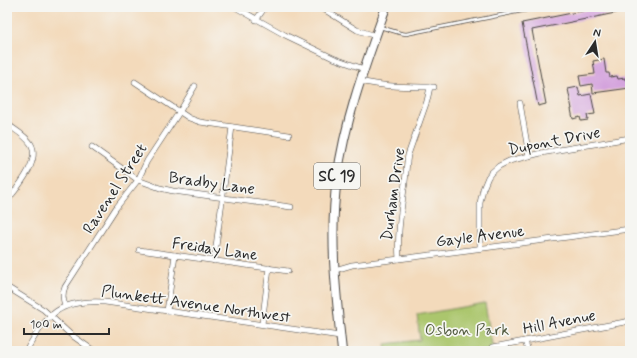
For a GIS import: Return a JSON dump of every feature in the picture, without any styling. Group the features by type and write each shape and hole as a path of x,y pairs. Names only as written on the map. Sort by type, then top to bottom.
{"main road":[{"name":"SC 19","path":"342,351 333,244 337,180 348,123 360,81 386,7"}],"street":[{"path":"235,7 256,20 312,48 364,69"},
{"path":"256,20 265,7"},
{"path":"320,7 357,30 376,36"},
{"name":"Durham Drive","path":"360,81 390,86 432,87 408,155 398,236 399,259"},
{"path":"135,82 189,118 200,122 289,135"},
{"name":"Ravenel Street","path":"65,306 63,294 65,286 116,208 138,180 147,161 195,86"},
{"path":"520,104 529,156"},
{"path":"7,124 25,137 33,150 30,168 19,186 7,201"},
{"path":"214,260 232,127"},
{"name":"Dupont Drive","path":"480,248 480,203 483,189 488,177 495,169 504,163 529,156 630,138"},
{"name":"Bradby Lane","path":"92,147 138,180 166,190 291,207"},
{"name":"Gayle Avenue","path":"334,270 352,265 630,228"},
{"name":"Freiday Lane","path":"139,250 288,271"},
{"path":"167,311 175,256"},
{"path":"262,324 269,268"},
{"path":"7,287 51,316 70,334 94,351"},
{"name":"Plunkett Avenue Northwest","path":"51,316 65,306 78,303 96,302 340,336"},
{"path":"26,351 51,316"},
{"name":"Hill Avenue","path":"493,347 630,321"},
{"path":"525,341 528,351"}],"lane":[{"path":"379,26 406,34 527,10 535,7"}],"green space":[{"name":"Osbon Park","path":"485,303 493,351 386,351 385,344 420,340 417,315"}],"building":[{"path":"602,7 630,7 630,10 532,30 546,104 538,106 522,23"},
{"path":"604,59 606,73 609,73 610,77 617,76 618,79 625,78 625,80 630,80 630,88 593,93 592,84 581,86 579,76 595,74 593,61"},
{"path":"578,87 580,96 591,94 595,114 587,115 588,120 581,121 580,117 573,119 568,89"}]}
